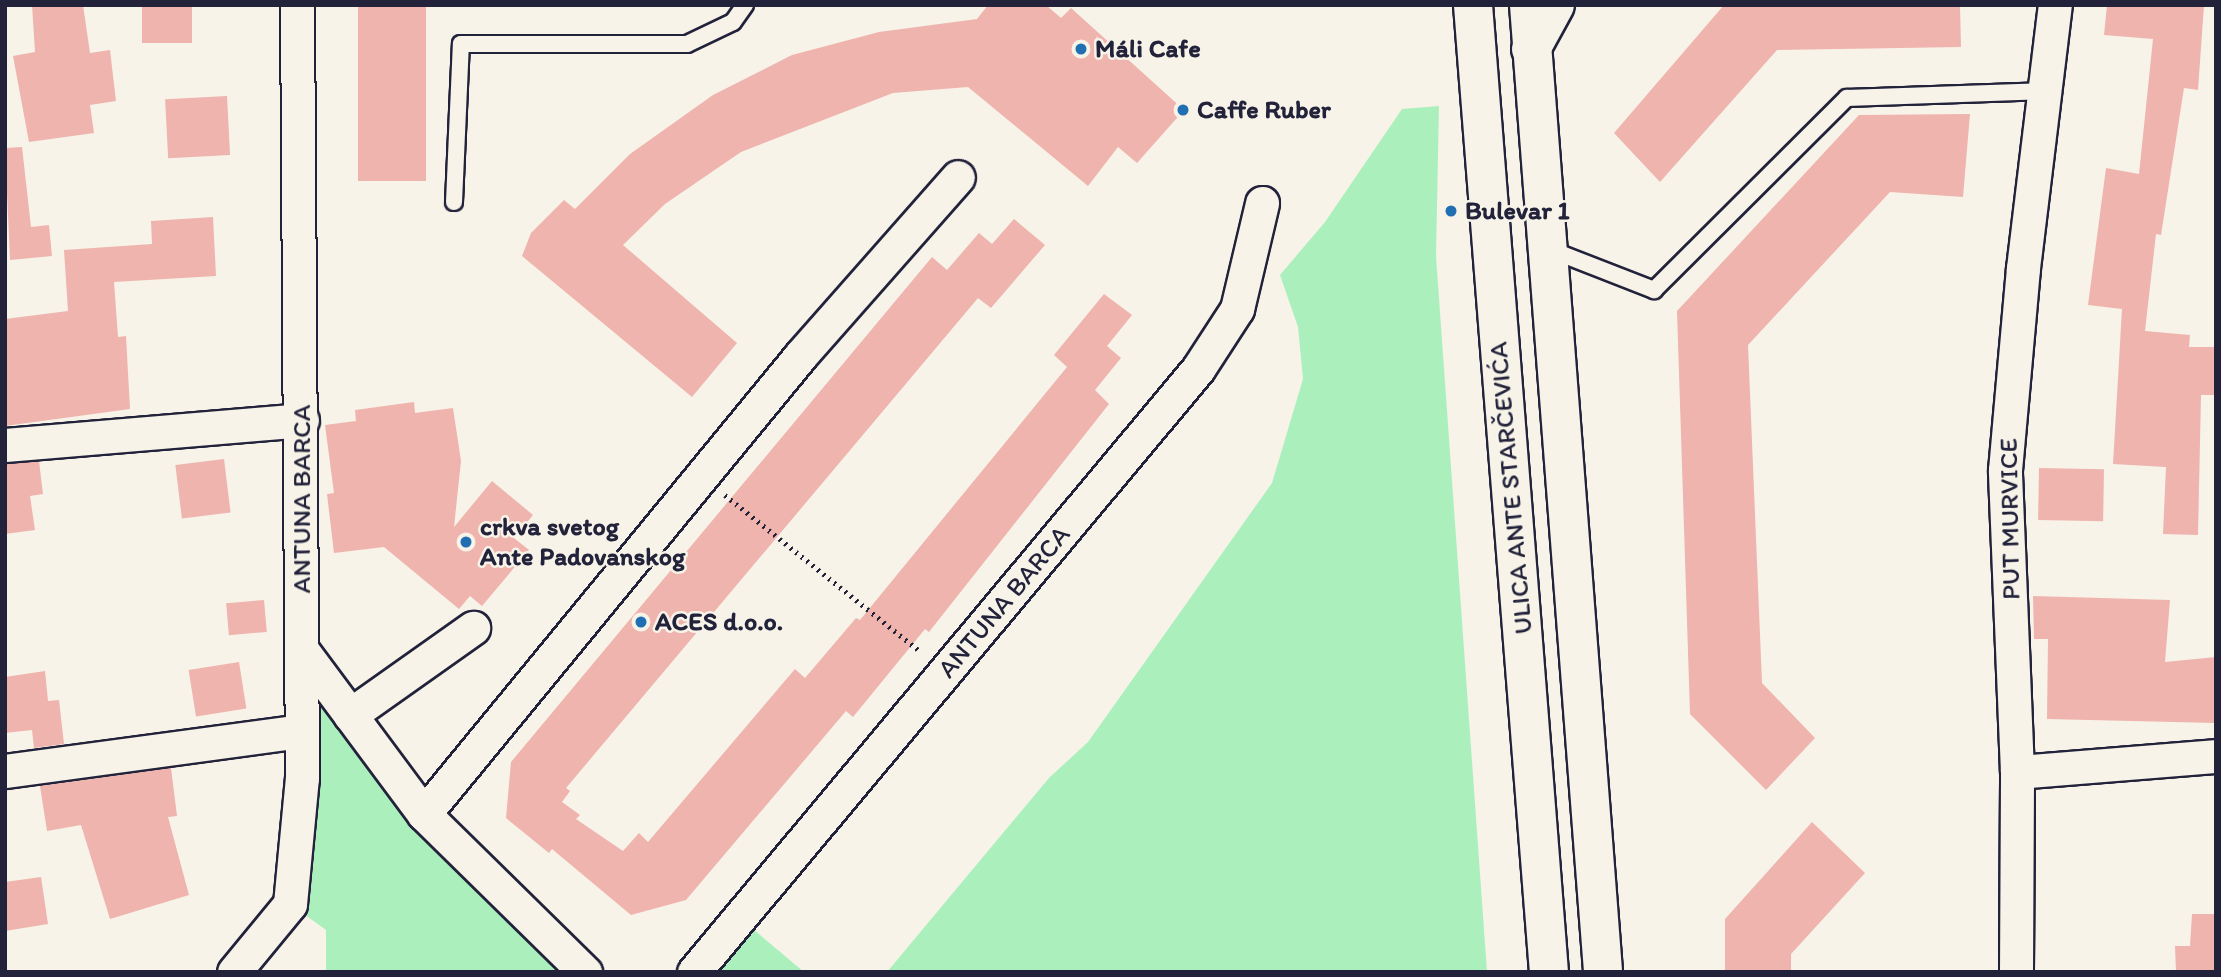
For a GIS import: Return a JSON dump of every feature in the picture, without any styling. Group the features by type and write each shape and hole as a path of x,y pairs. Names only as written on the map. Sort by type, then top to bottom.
{"main road":[{"name":"ULICA ANTE STARČEVIĆA","path":"1529,5 1603,972"},
{"path":"1531,49 1555,5"},
{"name":"ULICA ANTE STARČEVIĆA","path":"1469,13 1549,972"}],"street":[{"name":"ANTUNA BARCA","path":"234,972 290,904 302,731 302,420 297,5"},
{"name":"PUT MURVICE","path":"2016,972 2017,772 2005,470 2023,268 2049,80 2055,5"},
{"name":"PUT MURVICE","path":"2049,80 2078,5"},
{"path":"424,814 702,476 958,177"},
{"name":"ANTUNA BARCA","path":"694,972 1198,369 1237,309 1262,203"},
{"path":"5,445 302,420"},
{"path":"351,715 473,628"},
{"path":"302,650 424,814 584,972"},
{"path":"5,771 302,731"},
{"path":"2017,772 2216,756"}],"lane":[{"path":"454,202 461,44 687,44 733,22 745,5"},
{"path":"1547,248 1654,290 1847,98 2049,80"}],"path":[{"path":"702,476 946,671"}],"green space":[{"path":"1439,106 1436,256 1487,972 887,972 1049,778 1088,742 1272,483 1303,379 1298,327 1280,275 1325,222 1402,109"},
{"path":"302,650 585,972 326,972 326,930 290,904"},
{"path":"747,924 804,972 706,972"}],"building":[{"path":"32,5 83,5 90,53 110,50 116,101 90,105 94,133 29,142 13,56 35,52"},
{"path":"142,5 192,5 192,43 142,43"},
{"path":"358,5 426,5 426,181 358,181"},
{"path":"988,5 1046,5 1061,18 1071,8 1184,110 1137,163 1118,147 1088,186 968,87 893,93 741,152 665,204 623,245 737,343 692,397 522,256 531,233 564,200 575,209 630,154 713,95 792,55 879,32 977,19"},
{"path":"1724,5 1960,5 1961,47 1777,50 1660,182 1614,133"},
{"path":"2107,5 2204,5 2198,90 2184,88 2161,235 2156,234 2145,331 2190,335 2189,347 2216,347 2216,395 2201,395 2198,535 2163,534 2166,467 2113,464 2122,309 2088,305 2106,168 2139,174 2153,39 2104,35"},
{"path":"227,96 230,155 168,158 165,99"},
{"path":"1970,114 1963,197 1890,192 1748,345 1762,683 1815,738 1766,790 1690,714 1677,311 1859,115"},
{"path":"22,147 31,227 49,225 52,256 10,260 5,148"},
{"path":"213,217 216,276 114,282 118,337 126,336 130,409 5,426 5,319 68,311 64,250 152,244 151,221"},
{"path":"1014,219 1045,245 991,308 978,298 566,788 570,791 562,802 580,815 576,819 623,851 639,833 648,842 795,669 805,678 856,618 860,620 1067,367 1054,355 1104,294 1132,315 1107,346 1121,358 1095,390 1109,404 929,632 925,629 853,717 846,711 686,900 631,915 552,849 549,853 506,818 511,762 932,257 947,270 979,233 992,244"},
{"path":"414,402 415,413 453,408 461,461 454,527 492,481 533,515 514,538 529,550 482,606 470,596 459,609 384,547 334,553 327,494 334,493 325,425 356,421 355,410"},
{"path":"224,459 231,513 182,519 175,465"},
{"path":"39,461 43,494 30,496 35,530 5,534 5,464"},
{"path":"2039,468 2104,469 2103,521 2038,520"},
{"path":"2033,596 2170,600 2165,662 2216,657 2216,723 2047,719 2048,639 2034,639"},
{"path":"264,600 267,632 229,635 226,603"},
{"path":"239,662 246,708 196,716 189,670"},
{"path":"45,671 48,701 59,700 64,744 34,748 32,730 5,733 5,677"},
{"path":"171,768 177,816 168,817 189,895 110,919 81,825 47,831 40,786"},
{"path":"1812,822 1865,873 1791,954 1791,972 1725,972 1725,919"},
{"path":"41,877 48,924 5,931 5,882"},
{"path":"2192,914 2216,914 2216,972 2176,972 2175,946 2190,946"}],"place":[{"name":"Máli Cafe","path":"1081,49"},
{"name":"Caffe Ruber","path":"1183,110"},
{"name":"Bulevar 1","path":"1451,211"},
{"name":"crkva svetog Ante Padovanskog","path":"466,542"},
{"name":"ACES d.o.o.","path":"641,622"}]}
